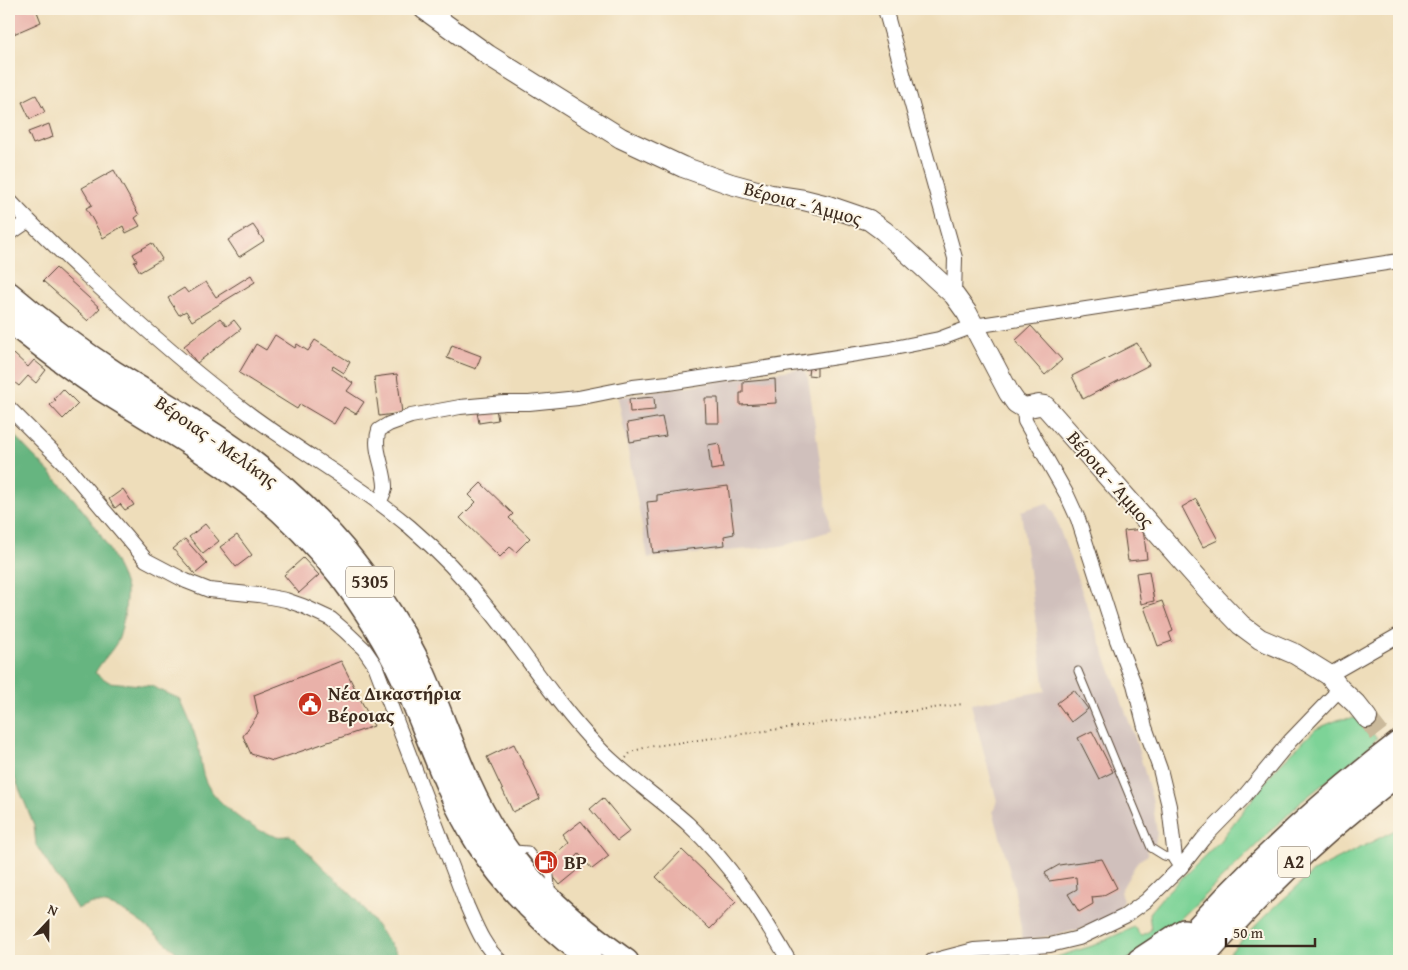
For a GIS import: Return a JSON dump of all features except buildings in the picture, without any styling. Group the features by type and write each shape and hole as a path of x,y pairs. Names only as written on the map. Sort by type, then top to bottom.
{"highway":[{"name":"Α2","path":"1169,961 1209,916 1313,815 1399,744"},
{"name":"Α2","path":"1198,961 1226,929 1328,830 1399,772"},
{"path":"1140,961 1209,916"}],"main road":[{"name":"Βέροιας - Μελίκης","path":"9,293 82,350 238,451 308,509 330,532 354,561 393,615 421,668 467,777 485,814 508,850 546,896 579,925 627,961"},
{"name":"Βέροιας - Μελίκης","path":"9,321 72,370 201,451 248,485 294,524 316,548 338,574 375,626 392,656 446,783 477,843 491,863 531,910 547,926 591,961"}],"street":[{"name":"Βέροια - Άμμος","path":"424,9 488,55 621,138 683,167 731,184 771,195 828,206 869,220 884,231 954,295 968,312 1009,393 1016,403 1024,408 1039,405 1045,406 1053,413 1241,625 1260,639 1296,654 1335,682 1367,718"},
{"path":"885,9 954,258 954,295"},
{"path":"9,200 28,221 146,331 177,357 254,417 379,503 411,528 463,579 488,608 570,716 617,767 688,825 721,860 750,897 789,961"},
{"path":"9,234 28,221"},
{"path":"379,503 385,488 377,445 379,430 411,416 460,407 578,398 633,387 889,349 939,339 974,326 1399,262"},
{"path":"9,408 65,464 146,560 186,581 209,590 259,595 286,600 304,606 331,619 364,649 375,665 467,906 482,940 491,953 500,961"},
{"path":"1024,408 1025,421 1067,495 1078,519 1117,640 1134,684 1144,727 1160,769 1169,806 1178,862"},
{"path":"932,961 974,950 1050,945 1079,938 1125,916 1146,901 1178,862 1203,840 1242,799 1335,682 1399,635"}],"lane":[{"path":"1078,671 1151,848 1178,862"}],"path":[{"path":"617,767 631,752 648,748 964,704"}],"shaded area":[{"path":"803,368 808,378 830,531 783,546 648,558 618,397"},
{"path":"1047,503 1053,511 1135,738 1152,798 1157,833 1155,844 1146,850 1148,855 1138,861 1120,892 1124,902 1111,918 1092,926 1057,935 1023,940 1014,887 993,811 997,801 971,704 1045,691 1021,511"}],"green space":[{"path":"9,430 56,479 85,513 110,551 125,584 125,607 119,638 95,673 109,682 151,686 180,699 195,736 205,780 218,799 229,810 255,828 268,834 290,835 358,901 403,961 186,961 144,924 118,909 106,904 95,903 77,909 36,845 34,825 9,764"},
{"path":"1359,718 1377,738 1367,749 1302,801 1178,921 1142,952 1124,961 1016,961 1050,959 1092,946 1134,927 1141,936 1151,930 1149,913 1164,895 1219,842 1277,767 1316,729 1340,719"},
{"path":"1399,828 1399,961 1222,961 1264,917 1313,872"}],"tunnel":[{"path":"1367,718 1399,760"}],"place":[{"name":"Νέα Δικαστήρια Βέροιας","path":"310,704"},
{"name":"BP","path":"546,862"}]}
